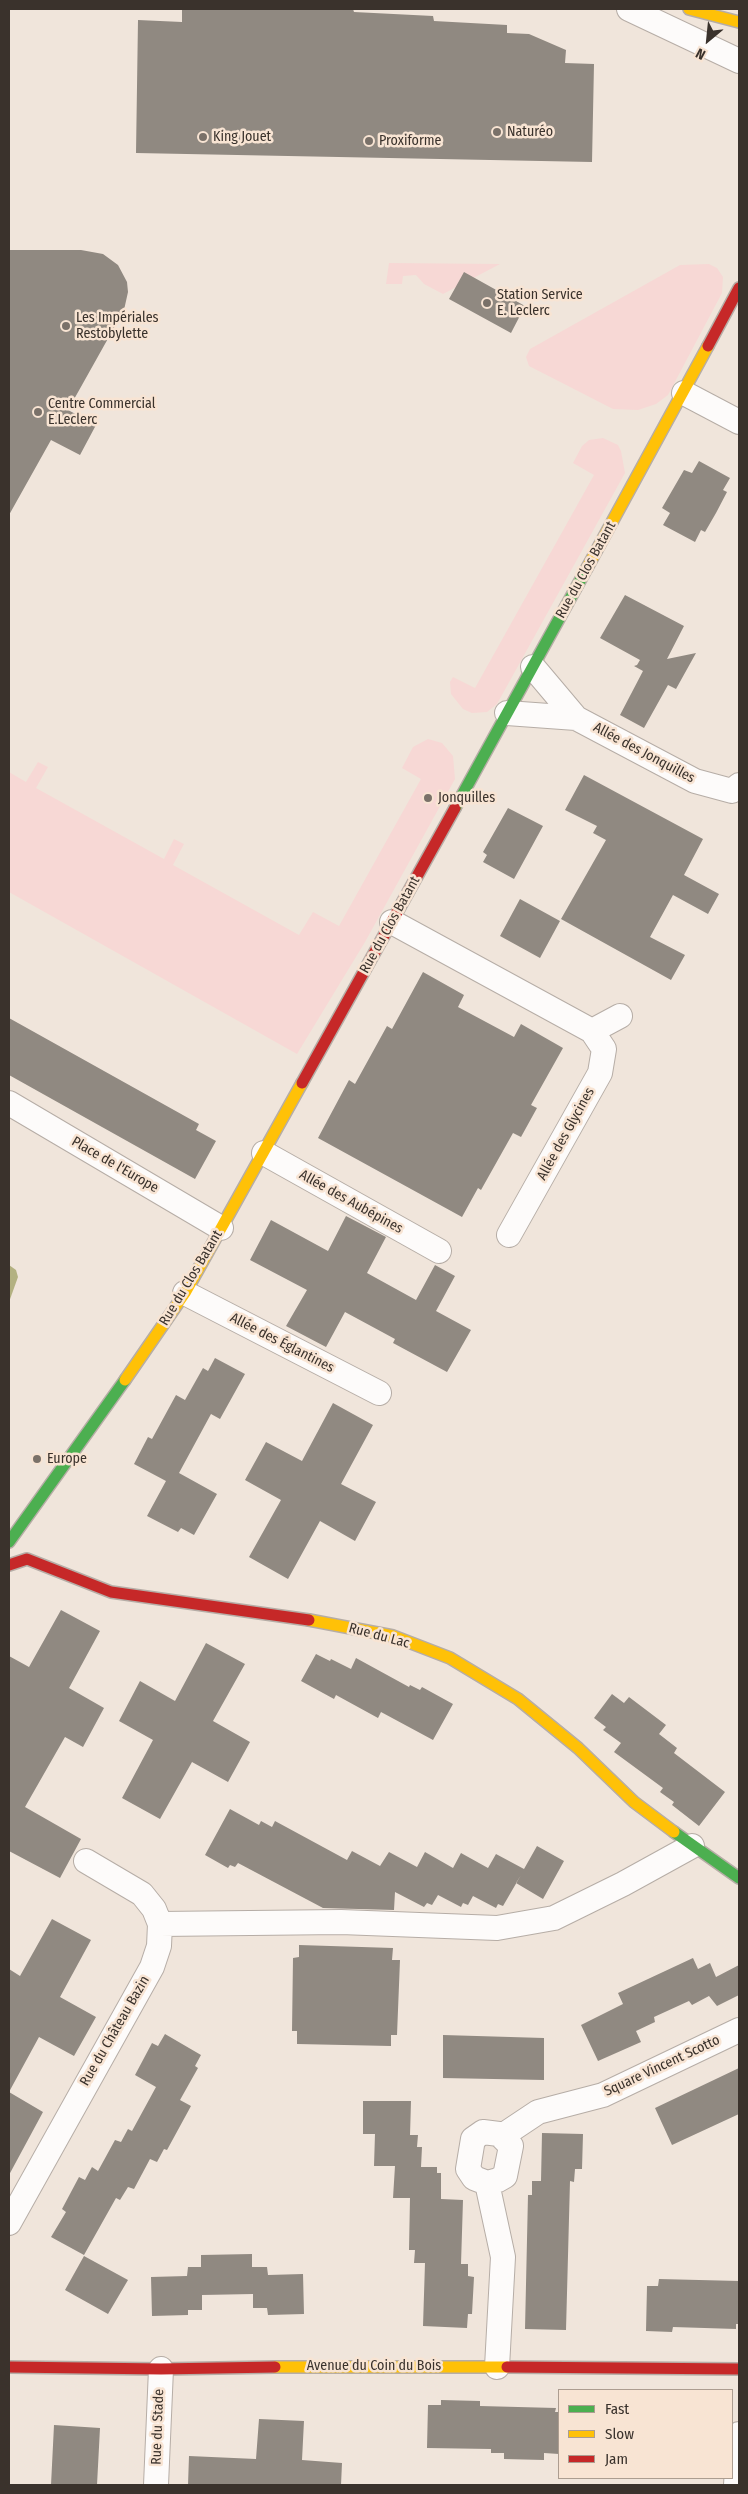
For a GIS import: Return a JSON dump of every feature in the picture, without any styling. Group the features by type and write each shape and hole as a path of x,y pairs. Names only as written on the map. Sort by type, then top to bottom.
{"street":[{"path":"629,9 739,61"},
{"path":"689,9 739,22"},
{"name":"Rue du Clos Batant","path":"9,1542 120,1388 185,1293 533,667 684,393 739,288"},
{"path":"684,393 739,422"},
{"name":"Allée des Jonquilles","path":"533,667 576,718 695,781 732,792 739,785"},
{"name":"Allée des Jonquilles","path":"507,713 576,718"},
{"path":"392,922 592,1031 620,1016"},
{"name":"Allée des Glycines","path":"509,1235 600,1074 604,1049 592,1031"},
{"name":"Place de l'Europe","path":"9,1103 221,1228"},
{"name":"Allée des Aubépines","path":"264,1153 439,1251"},
{"name":"Allée des Églantines","path":"185,1293 379,1393"},
{"name":"Rue du Lac","path":"9,1565 28,1559 111,1592 171,1602 312,1620 393,1636 450,1658 518,1699 578,1748 634,1802 692,1846 739,1878"},
{"path":"86,1861 142,1894 154,1910 160,1924 341,1922 497,1928 554,1918 623,1884 692,1846"},
{"name":"Rue du Château Bazin","path":"9,2223 152,1967 159,1946 160,1924"},
{"name":"Square Vincent Scotto","path":"502,2136 538,2112 603,2095 739,2030"},
{"path":"483,2132 491,2132 502,2136 511,2146 505,2176 487,2183 474,2178 468,2169 473,2139 483,2132"},
{"path":"487,2183 503,2256 497,2367"},
{"name":"Avenue du Coin du Bois","path":"9,2367 162,2369 350,2365 739,2369"},
{"name":"Rue du Stade","path":"156,2485 162,2369"},
{"path":"736,2485 739,2434"}],"shaded area":[{"path":"389,263 500,264 443,294 424,284 416,275 403,276 402,284 386,284"},
{"path":"709,264 717,268 723,277 722,293 668,395 656,404 638,410 613,409 529,366 526,357 530,349 680,265"},
{"path":"603,438 618,445 625,473 497,704 487,712 472,713 463,709 451,694 450,682 453,677 475,688 594,475 573,463 582,446 589,440"},
{"path":"428,739 442,743 453,756 455,779 365,942 297,1054 9,892 9,772 26,782 38,762 48,767 36,788 164,859 174,839 184,844 173,865 299,935 313,912 339,926 421,779 402,768 413,747"},
{"path":"9,1265 16,1270 18,1277 9,1302"}],"building":[{"path":"182,9 353,9 354,12 433,16 434,21 507,25 507,33 529,34 566,50 565,63 594,64 592,162 136,153 138,20 182,22"},
{"name":"Centre Commercial E.Leclerc","path":"9,250 81,250 103,254 118,265 127,282 128,292 124,310 68,410 96,425 80,455 51,440 9,515"},
{"name":"Station Service E. Leclerc","path":"464,272 525,306 511,333 449,299"},
{"path":"699,461 730,478 723,490 727,492 716,513 705,532 701,530 695,542 663,525 670,513 662,508 684,470 692,473"},
{"path":"625,595 684,626 667,659 696,653 676,689 668,685 644,728 620,715 643,671 634,666 640,660 600,638"},
{"path":"584,775 703,839 684,875 719,894 708,914 673,895 650,937 685,955 671,980 561,919 606,840 593,833 597,826 565,810"},
{"path":"508,808 543,826 514,879 483,862 487,855 483,852"},
{"path":"520,899 560,921 540,958 500,936"},
{"path":"423,972 464,995 458,1007 514,1037 521,1024 563,1048 531,1105 537,1108 521,1137 513,1133 481,1190 478,1188 462,1217 318,1138 349,1080 355,1084 387,1026 392,1029"},
{"path":"9,1018 199,1124 196,1130 216,1141 195,1179 9,1075"},
{"path":"346,1216 386,1237 367,1273 416,1300 435,1265 455,1276 436,1311 471,1330 447,1372 393,1343 395,1339 345,1312 326,1347 286,1326 307,1290 250,1260 271,1220 328,1251"},
{"path":"215,1358 245,1374 220,1419 211,1414 179,1473 217,1494 194,1535 181,1528 178,1532 147,1516 166,1481 134,1464 148,1437 152,1439 176,1395 185,1400 203,1368 208,1371"},
{"path":"333,1403 373,1425 341,1484 376,1502 355,1541 320,1521 288,1579 249,1557 281,1500 245,1480 266,1442 302,1461"},
{"path":"61,1610 100,1631 69,1688 104,1708 83,1747 65,1737 25,1807 81,1839 60,1878 9,1851 9,1656 29,1667"},
{"path":"206,1643 245,1664 213,1721 250,1742 228,1782 192,1762 160,1819 122,1798 153,1740 119,1721 140,1681 175,1701"},
{"path":"316,1654 351,1669 356,1658 409,1687 410,1685 420,1690 422,1687 453,1704 433,1740 381,1712 378,1718 336,1695 334,1699 301,1681"},
{"path":"612,1694 624,1703 629,1697 666,1725 659,1734 677,1748 674,1753 725,1792 699,1826 672,1805 674,1802 660,1792 663,1788 614,1752 621,1743 603,1730 606,1727 594,1718"},
{"path":"230,1809 259,1825 261,1821 272,1827 275,1821 347,1860 352,1851 380,1866 389,1852 417,1867 425,1852 453,1868 461,1853 488,1868 496,1854 524,1869 537,1846 564,1861 543,1899 516,1883 503,1906 498,1904 496,1908 473,1896 468,1905 463,1903 461,1907 438,1895 432,1905 427,1903 424,1907 395,1892 394,1910 323,1908 238,1863 235,1867 230,1865 228,1868 205,1855"},
{"path":"52,1919 91,1940 60,1997 96,2017 74,2056 39,2037 9,2092 9,1969 20,1976"},
{"path":"299,1945 393,1948 392,1960 400,1960 397,2035 391,2035 391,2046 297,2044 297,2031 292,2031 293,1958 299,1957"},
{"path":"693,1958 698,1969 710,1963 716,1977 739,1965 739,1995 717,2006 709,1996 692,2005 689,2001 654,2017 655,2022 636,2031 641,2042 598,2061 581,2025 623,2004 618,1993"},
{"path":"165,2034 201,2055 195,2066 198,2068 180,2100 191,2106 167,2150 164,2149 157,2162 150,2159 134,2189 128,2187 120,2200 116,2198 84,2255 51,2237 66,2212 62,2209 79,2177 85,2180 92,2167 98,2171 115,2140 121,2142 128,2129 132,2131 156,2087 135,2075 152,2043 158,2046"},
{"path":"443,2035 544,2038 544,2080 443,2078"},
{"path":"739,2068 739,2114 672,2145 655,2108"},
{"path":"9,2092 43,2112 9,2175"},
{"path":"363,2101 411,2101 410,2135 418,2135 417,2147 422,2147 421,2167 437,2167 437,2173 441,2173 441,2199 463,2200 461,2264 468,2264 468,2276 474,2277 472,2314 468,2314 467,2328 423,2326 425,2263 414,2263 415,2250 409,2250 410,2198 393,2198 395,2166 374,2166 375,2134 363,2134"},
{"path":"542,2133 583,2134 582,2169 575,2169 574,2182 570,2181 566,2330 525,2329 528,2195 532,2195 532,2181 541,2181"},
{"path":"252,2254 252,2267 267,2267 268,2275 303,2274 304,2314 268,2315 267,2308 253,2308 253,2294 202,2295 202,2310 188,2310 188,2315 152,2316 151,2277 187,2276 188,2267 201,2267 201,2255"},
{"path":"84,2256 128,2280 108,2314 65,2290"},
{"path":"659,2279 739,2281 739,2324 736,2324 736,2329 673,2327 672,2332 646,2331 647,2286 658,2286"},
{"path":"441,2400 480,2401 480,2406 556,2408 555,2412 558,2412 558,2454 544,2453 544,2460 504,2459 504,2453 491,2453 491,2449 427,2448 428,2405 441,2405"},
{"path":"259,2419 304,2421 302,2460 342,2463 341,2485 188,2485 189,2456 256,2459"},
{"path":"54,2425 100,2428 97,2485 51,2485"}],"traffic: fast":[{"path":"455,808 587,568"},
{"path":"9,1542 125,1380"},
{"path":"674,1832 739,1878"}],"traffic: slow":[{"path":"689,9 739,22"},
{"path":"587,568 708,346"},
{"path":"125,1380 185,1293 302,1083"},
{"path":"309,1620 393,1636 450,1658 518,1699 578,1748 634,1802 674,1832"},
{"path":"275,2367 507,2367"}],"traffic: jam":[{"path":"708,346 739,288"},
{"path":"302,1083 455,808"},
{"path":"9,1565 27,1559 111,1592 309,1620"},
{"path":"9,2367 161,2369 275,2367"},
{"path":"507,2367 739,2369"}],"place":[{"name":"Naturéo","path":"497,132"},
{"name":"King Jouet","path":"203,137"},
{"name":"Proxiforme","path":"369,141"},
{"name":"Station Service E. Leclerc","path":"487,303"},
{"name":"Les Impériales Restobylette","path":"66,326"},
{"name":"Centre Commercial E.Leclerc","path":"38,412"},
{"name":"Jonquilles","path":"428,798"},
{"name":"Europe","path":"37,1459"}]}
